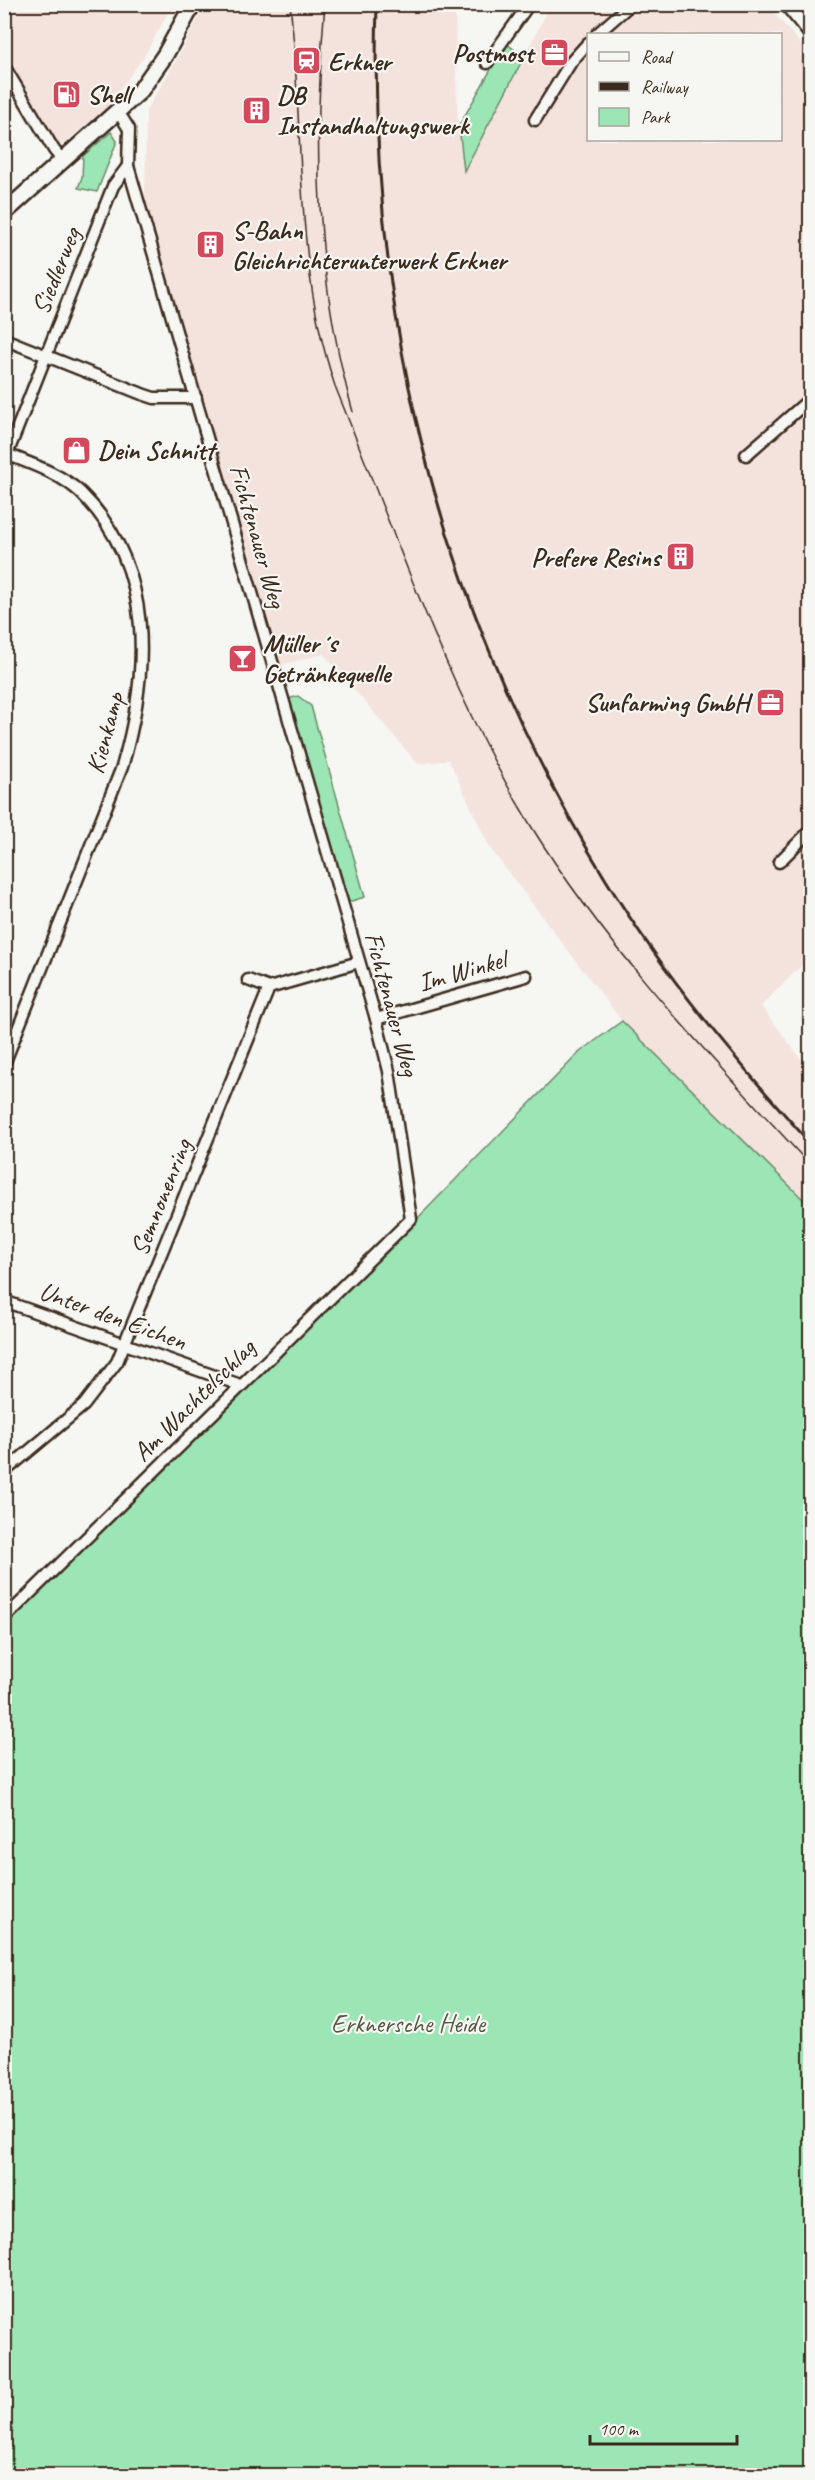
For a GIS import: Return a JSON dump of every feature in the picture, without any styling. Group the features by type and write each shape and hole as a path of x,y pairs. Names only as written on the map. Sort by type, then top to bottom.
{"main road":[{"path":"788,4 810,31"},
{"path":"4,213 119,112 154,73 192,5"}],"street":[{"path":"487,63 530,4"},
{"path":"598,33 631,4"},
{"path":"535,120 571,62 587,44"},
{"path":"4,66 64,162"},
{"path":"4,82 19,91"},
{"name":"Fichtenauer Weg","path":"119,112 129,129 128,166 376,1018 388,1071 411,1219"},
{"name":"Siedlerweg","path":"6,457 113,186 128,166"},
{"path":"4,339 154,398 196,398"},
{"path":"746,455 810,399"},
{"name":"Kienkamp","path":"4,1064 122,767 137,713 142,630 140,607 123,554 97,513 81,493 60,477 6,457"},
{"path":"779,862 810,831"},
{"path":"248,980 269,988 359,962"},
{"name":"Im Winkel","path":"376,1018 526,976"},
{"name":"Semnonenring","path":"4,1472 84,1405 101,1385 126,1345 269,988"},
{"name":"Am Wachtelschlag","path":"9,1614 411,1219"},
{"name":"Unter den Eichen","path":"4,1301 240,1385"}],"shaded area":[{"path":"4,5 172,5 145,55 108,106 62,145 52,139 5,51"},
{"path":"205,5 455,5 457,111 464,170 551,5 767,5 810,55 810,957 761,1006 810,1071 810,1205 622,1021 490,848 449,760 418,764 324,654 276,666 145,214 146,111"}],"green space":[{"path":"506,43 524,57 464,171 459,126"},
{"path":"111,132 117,141 97,192 78,188 82,177 83,156"},
{"path":"298,696 311,706 365,897 348,902 288,699"},
{"name":"Erknersche Heide","path":"622,1021 810,1206 810,2475 5,2476 5,1616 13,1616 417,1219 580,1052"}],"tram line":[{"path":"290,4 306,244 312,292 322,339 335,386 401,554 449,667 501,775 561,872 627,960 810,1165"},
{"path":"325,4 319,107 320,210 331,311 340,362 353,412"}],"railway":[{"path":"377,4 377,121 385,236 402,348 426,459 458,568 499,674 548,778 606,880 652,950 702,1016 810,1143"}],"place":[{"name":"Postmost","path":"554,53"},
{"name":"Erkner","path":"307,61"},
{"name":"Shell","path":"66,94"},
{"name":"DB Instandhaltungswerk","path":"256,110"},
{"name":"S-Bahn Gleichrichterunterwerk Erkner","path":"211,245"},
{"name":"Dein Schnitt","path":"77,450"},
{"name":"Prefere Resins","path":"681,557"},
{"name":"Müller´s Getränkequelle","path":"242,658"},
{"name":"Sunfarming GmbH","path":"770,702"}]}
